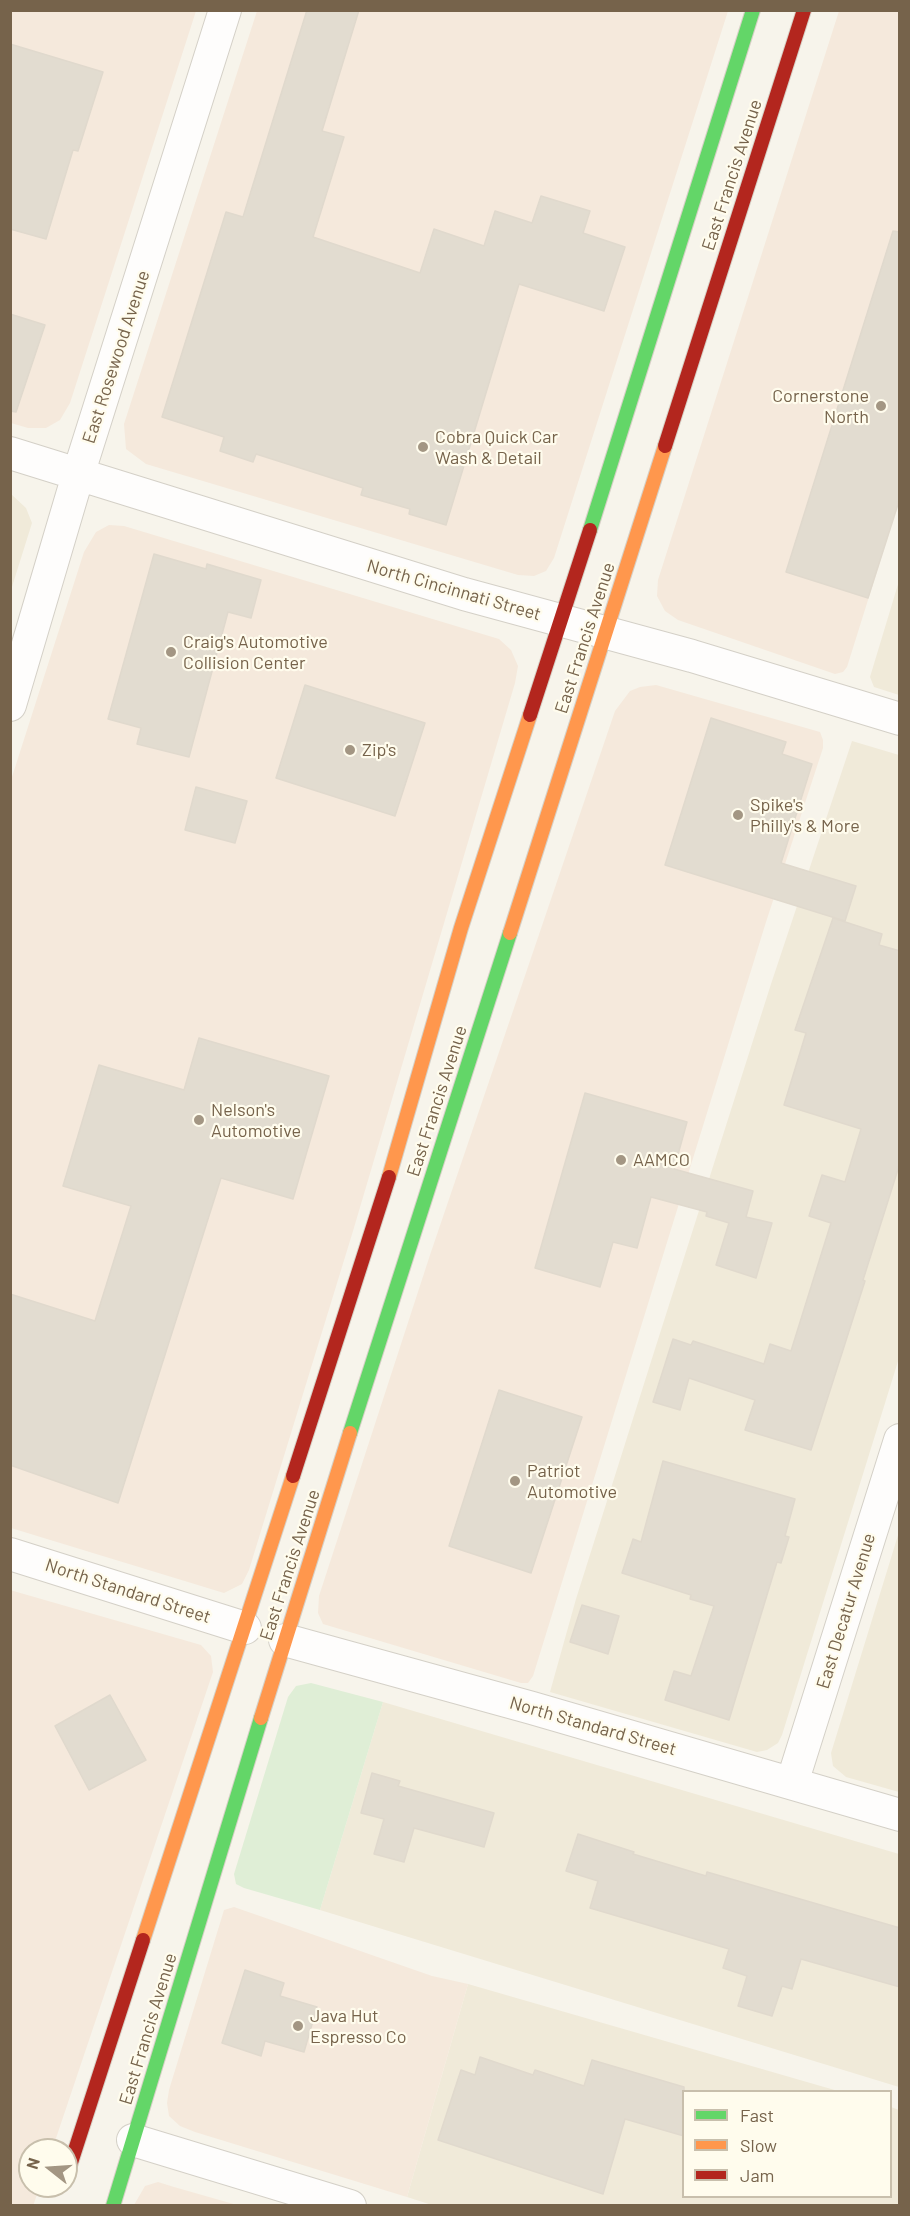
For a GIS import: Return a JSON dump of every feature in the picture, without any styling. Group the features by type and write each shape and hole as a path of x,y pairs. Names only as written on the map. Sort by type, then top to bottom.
{"main road":[{"name":"East Francis Avenue","path":"78,2141 380,1209 461,928 561,621 753,10"},
{"name":"East Francis Avenue","path":"113,2205 285,1640 804,10"}],"street":[{"name":"East Rosewood Avenue","path":"10,705 78,475 225,10"},
{"name":"North Cincinnati Street","path":"10,453 464,594 692,656 900,719"},
{"name":"East Decatur Avenue","path":"792,1783 900,1440"},
{"name":"North Standard Street","path":"10,1554 245,1628"},
{"name":"North Standard Street","path":"285,1640 532,1708 900,1815"},
{"path":"133,2140 350,2205"}],"shaded area":[{"path":"10,11 196,11 70,403 60,420 46,428 28,428 11,423"},
{"path":"257,11 728,11 554,558 546,571 534,576 518,575 146,464 126,449 124,424"},
{"path":"839,11 899,11 899,501 847,667 843,672 835,674 678,620 665,611 657,596 658,580"},
{"path":"11,494 26,508 32,523 11,590"},
{"path":"109,525 124,526 499,639 511,650 518,666 515,683 353,1231 249,1570 242,1584 224,1593 11,1528 11,780 84,552 96,532"},
{"path":"899,581 899,695 874,687 870,677"},
{"path":"656,685 820,732 823,748 766,922 533,1676 528,1683 521,1683 323,1624 318,1613 319,1596 430,1255 615,711 630,691"},
{"path":"852,741 899,755 899,1358 782,1735 778,1743 767,1750 757,1752 550,1692 576,1599 655,1349 771,984"},
{"path":"899,1532 899,1792 846,1777 833,1766 831,1753"},
{"path":"10,1590 201,1645 211,1656 213,1672 56,2138 18,2138 18,2198 36,2198 33,2206 10,2205"},
{"path":"383,1702 899,1854 899,2087 320,1910"},
{"path":"234,1907 432,1976 468,1984 407,2197 195,2132 180,2126 169,2116 167,2103 169,2090 224,1910"},
{"path":"468,1984 835,2090 682,2090 682,2198 892,2198 892,2107 899,2110 899,2205 435,2206 407,2197"},
{"path":"158,2182 237,2205 134,2205 145,2186"}],"green space":[{"path":"311,1683 383,1702 320,1910 244,1888 236,1884 234,1874 288,1697 296,1686"}],"building":[{"path":"307,10 359,10 322,131 344,137 313,237 420,273 434,229 484,246 495,211 532,223 541,196 590,211 583,233 625,247 604,311 519,284 446,525 409,514 410,509 361,495 363,488 256,454 253,462 220,451 224,437 162,417 226,212 243,217"},
{"path":"10,44 103,72 78,151 73,150 46,239 10,229"},
{"path":"893,231 900,232 900,498 868,598 786,572"},
{"path":"10,314 45,325 16,412 10,411"},
{"name":"Craig's Automotive Collision Center","path":"154,554 206,569 207,564 261,580 251,618 228,612 189,757 137,744 141,728 108,719"},
{"name":"Zip's","path":"305,685 425,723 395,816 276,778"},
{"name":"Spike's Philly's & More","path":"711,718 786,742 782,754 812,764 781,863 856,886 845,921 665,865"},
{"path":"196,787 247,801 235,843 185,830"},
{"path":"833,918 882,934 879,945 900,951 900,1163 811,1450 745,1430 755,1400 689,1378 680,1410 653,1402 673,1339 691,1345 693,1341 764,1364 770,1344 791,1351 831,1223 809,1216 822,1175 845,1182 861,1129 784,1105 806,1033 795,1030"},
{"path":"199,1038 329,1076 293,1199 221,1178 118,1503 10,1465 10,1294 95,1321 131,1206 63,1186 99,1065 184,1090"},
{"name":"AAMCO","path":"585,1093 687,1122 674,1169 753,1191 746,1217 772,1223 756,1278 716,1265 729,1223 706,1216 707,1212 651,1197 637,1248 613,1242 600,1287 535,1268"},
{"name":"Patriot Automotive","path":"499,1390 582,1417 531,1573 449,1546"},
{"path":"663,1461 795,1499 785,1536 789,1537 781,1563 777,1562 729,1720 665,1700 674,1671 691,1676 714,1606 690,1599 691,1595 622,1573 633,1539 641,1542"},
{"path":"582,1605 619,1616 608,1654 570,1642"},
{"path":"110,1695 146,1760 89,1790 55,1726"},
{"path":"372,1773 400,1781 398,1786 494,1813 484,1847 414,1828 404,1862 374,1854 384,1819 361,1813"},
{"path":"578,1834 634,1852 633,1854 706,1876 707,1872 900,1928 900,1987 801,1959 792,1989 782,1986 772,2016 738,2006 747,1976 723,1968 729,1949 590,1908 598,1881 566,1871"},
{"path":"245,1970 284,1983 280,1996 317,2007 304,2052 265,2041 261,2056 222,2043"},
{"path":"480,2057 533,2075 535,2070 584,2086 592,2060 684,2087 682,2090 682,2135 625,2119 603,2194 438,2140 461,2070 475,2075"}],"traffic: fast":[{"path":"590,530 753,10"},
{"path":"350,1433 510,933"},
{"path":"113,2206 261,1718"}],"traffic: slow":[{"path":"510,933 665,446"},
{"path":"389,1177 461,928 530,715"},
{"path":"261,1718 350,1433"},
{"path":"143,1940 293,1476"}],"traffic: jam":[{"path":"665,446 804,10"},
{"path":"530,715 590,530"},
{"path":"293,1476 389,1177"},
{"path":"78,2141 143,1940"}],"place":[{"name":"Cornerstone North","path":"881,406"},
{"name":"Cobra Quick Car Wash & Detail","path":"423,447"},
{"name":"Craig's Automotive Collision Center","path":"171,652"},
{"name":"Zip's","path":"350,750"},
{"name":"Spike's Philly's & More","path":"738,815"},
{"name":"Nelson's Automotive","path":"199,1120"},
{"name":"AAMCO","path":"621,1160"},
{"name":"Patriot Automotive","path":"515,1481"},
{"name":"Java Hut Espresso Co","path":"298,2026"}]}
